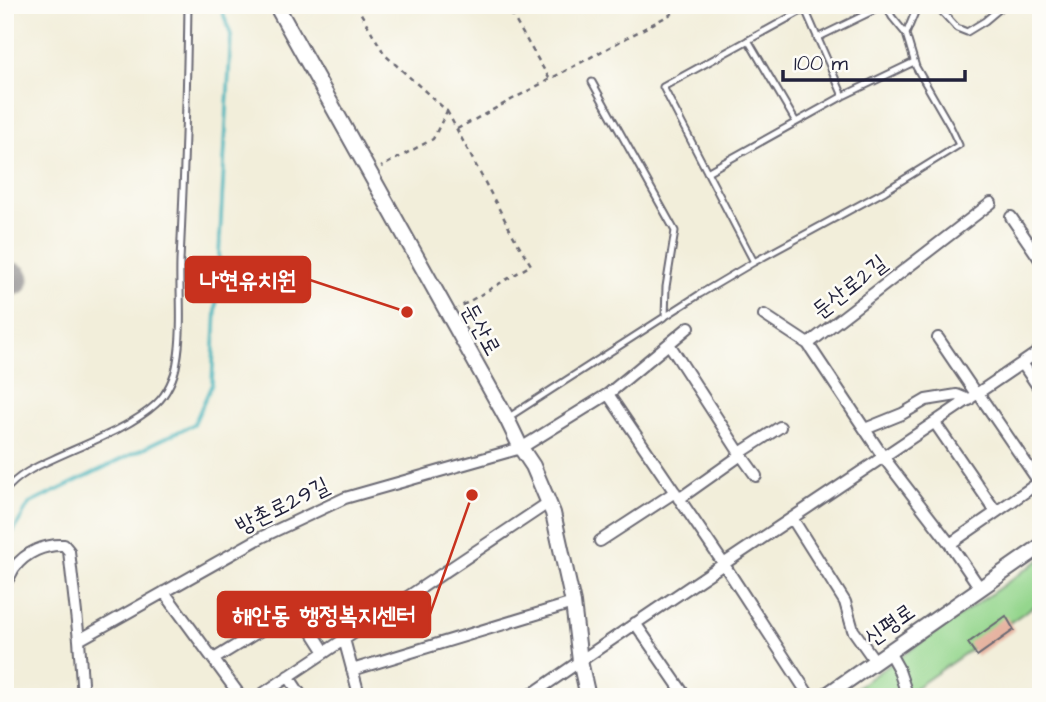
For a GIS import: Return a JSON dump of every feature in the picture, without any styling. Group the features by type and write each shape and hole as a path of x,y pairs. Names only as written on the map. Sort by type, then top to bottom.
{"street":[{"name":"둔산로","path":"276,5 533,466 552,513 573,603 580,661 588,697"},
{"name":"둔산로2길","path":"950,544 884,457 808,344 991,203"},
{"path":"1011,217 1041,261"},
{"path":"764,315 808,344"},
{"path":"690,327 608,394 810,697"},
{"path":"938,338 974,396 1040,482 950,544 980,588"},
{"path":"669,344 756,476"},
{"path":"528,697 1041,350"},
{"path":"1022,363 1041,391"},
{"name":"방촌로29길","path":"79,640 262,537 345,498 521,447 608,394"},
{"path":"865,429 902,414 926,400 957,395 974,396"},
{"path":"935,423 996,512"},
{"path":"600,541 677,495 780,427"},
{"path":"258,697 548,503"},
{"path":"792,518 845,602 853,630 875,661"},
{"path":"5,583 15,567 29,554 49,544 64,545 69,551 83,697"},
{"name":"신평로","path":"824,697 1041,546"},
{"path":"164,592 241,697"},
{"path":"352,670 573,603"},
{"path":"214,659 297,608 325,652"},
{"path":"635,624 686,697"},
{"path":"344,639 362,697"},
{"path":"888,652 898,668 908,697"},
{"path":"288,676 302,697"}],"lane":[{"path":"5,491 24,473 145,413 159,402 169,386 177,364 179,340 188,5"},
{"path":"507,419 754,262 885,191 959,145 914,62 906,34 886,5 817,38"},
{"path":"906,34 918,5"},
{"path":"936,5 957,28 967,32 1004,5"},
{"path":"754,262 663,87 806,7 843,96"},
{"path":"748,40 796,122"},
{"path":"707,172 843,96 914,62"},
{"path":"592,82 675,231 666,286 665,317"}],"path":[{"path":"356,5 386,55 447,111 531,265 448,314"},
{"path":"506,5 550,79"},
{"path":"457,129 688,5"},
{"path":"370,173 433,139 447,111"}],"green space":[{"path":"1041,559 1041,601 902,697 843,697"}],"building":[{"path":"1006,616 1014,630 977,656 968,643"}],"waterway":[{"path":"5,546 29,504 194,424 212,384 231,35 220,5"}],"taxiway":[{"path":"5,278 13,279"}],"place":[{"name":"나현유치원","path":"407,312"},
{"name":"해안동 행정복지센터","path":"472,495"}]}
